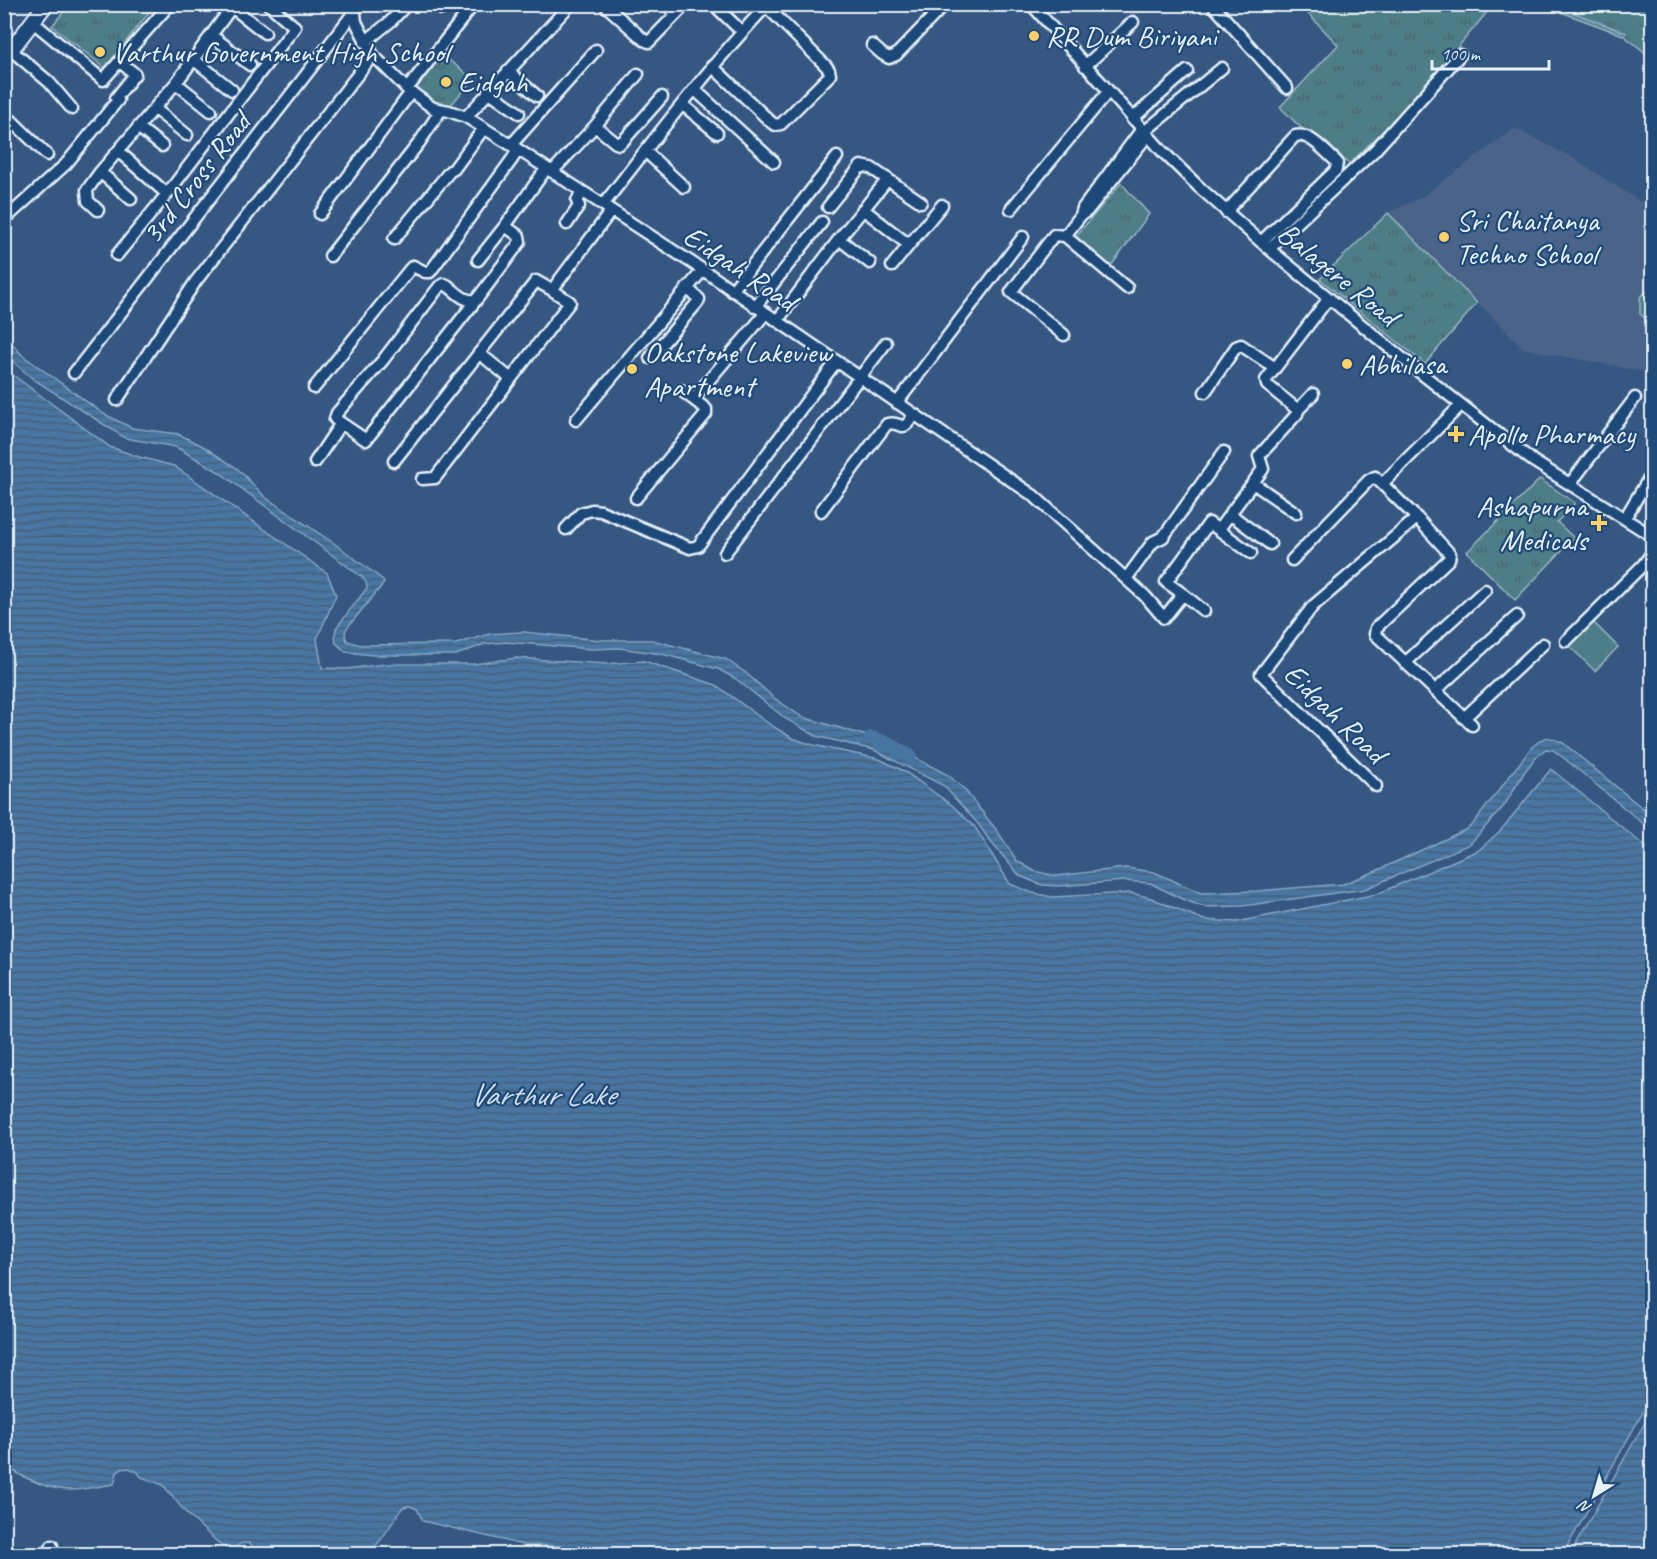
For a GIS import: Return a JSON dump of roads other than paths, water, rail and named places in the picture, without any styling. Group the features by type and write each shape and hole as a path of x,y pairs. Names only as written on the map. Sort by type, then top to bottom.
{"main road":[{"path":"7,53 8,43 36,4"},
{"path":"7,53 46,4"}],"street":[{"path":"33,22 104,80 170,4"},
{"path":"117,255 296,27 268,4"},
{"path":"365,42 391,21 407,4"},
{"path":"320,214 474,4"},
{"path":"604,4 649,42 686,4"},
{"path":"666,4 676,14"},
{"path":"713,4 737,27"},
{"path":"872,45 889,58 896,55 945,4"},
{"path":"1212,4 1287,88"},
{"path":"552,290 645,151 712,66 767,5 826,66 830,75 781,124 776,124 772,123 712,66"},
{"path":"98,210 88,201 87,190 176,83 233,6 266,33"},
{"path":"466,117 568,6"},
{"name":"Balagere Road","path":"1037,6 1085,66 1171,160 1265,246 1533,461 1653,536"},
{"name":"Eidgah Road","path":"356,7 356,22 373,55 409,91 433,108 466,117 549,170 703,270 1034,496 1145,596 1164,618 1183,594"},
{"name":"3rd Cross Road","path":"74,373 296,89 356,7"},
{"path":"1085,66 1132,22"},
{"path":"211,35 250,65"},
{"path":"314,388 410,268 413,266 430,272 513,158 514,148 596,50"},
{"path":"7,53 49,82 72,109"},
{"path":"117,400 196,281 373,55"},
{"path":"1265,246 1375,150 1460,55"},
{"path":"193,59 232,90"},
{"path":"4,220 66,164 118,100 116,98 135,74 120,62"},
{"path":"1065,236 1081,215 1083,208 1145,132 1222,68"},
{"path":"508,71 537,96"},
{"path":"1132,118 1187,71"},
{"path":"478,260 549,170 595,126 638,74"},
{"path":"176,83 211,111"},
{"path":"695,90 774,162"},
{"path":"488,91 519,113"},
{"path":"1011,209 1108,92"},
{"path":"595,126 619,144 662,97"},
{"path":"683,105 717,133"},
{"path":"155,109 187,135"},
{"path":"330,256 419,143 441,110"},
{"path":"4,113 47,155"},
{"path":"138,127 162,146"},
{"path":"394,239 454,169 484,128"},
{"path":"1226,212 1295,136 1303,135 1337,162 1336,170 1265,246"},
{"path":"118,151 167,194"},
{"path":"645,151 684,187"},
{"path":"732,291 837,156"},
{"path":"828,207 861,166 871,168 921,202"},
{"path":"100,172 131,200"},
{"path":"777,321 888,179"},
{"path":"567,225 579,206 577,201 582,192"},
{"path":"892,266 942,204"},
{"path":"863,209 909,245"},
{"path":"755,307 822,222"},
{"path":"477,299 467,300 444,284 439,287 383,360 337,413 335,419 366,440 477,299 520,242 519,236 505,226"},
{"path":"1064,334 1011,292 1054,235 1065,236 1126,288"},
{"path":"897,403 1023,237"},
{"path":"839,239 870,263"},
{"path":"576,420 703,270"},
{"path":"394,461 536,281 570,302 435,478 422,479"},
{"path":"651,358 698,302 699,299 687,288"},
{"path":"1298,410 1267,385 1266,380 1329,298"},
{"path":"693,399 765,314"},
{"path":"725,553 886,344"},
{"path":"1205,392 1236,346 1241,345 1275,368"},
{"path":"479,353 511,379"},
{"path":"567,529 581,513 592,510 601,511 690,548 698,546 836,362"},
{"path":"636,498 706,414 706,409 681,390"},
{"path":"1219,530 1263,469 1259,456 1313,394"},
{"path":"1570,484 1635,398"},
{"path":"1383,484 1461,405"},
{"path":"821,511 887,424 904,427 914,415"},
{"path":"315,462 341,423"},
{"path":"1126,579 1153,542 1163,537 1224,452"},
{"path":"1625,518 1653,473"},
{"path":"1292,560 1372,477 1375,477 1450,554 1443,566 1376,628 1377,637 1468,721 1543,644"},
{"path":"1253,483 1296,513"},
{"path":"1230,514 1270,544"},
{"name":"Eidgah Road","path":"1376,786 1261,674 1314,606 1416,518"},
{"path":"1204,611 1166,582 1209,523 1251,553"},
{"path":"1566,641 1653,553"},
{"path":"1406,663 1485,590"},
{"path":"1435,691 1517,616"}],"water":[{"path":"4,334 22,355 104,414 132,428 178,434 201,445 238,469 265,497 338,546 383,580 384,583 346,629 347,641 361,645 456,644 490,634 523,632 601,640 652,640 725,659 802,717 881,740 948,775 964,789 998,832 1017,861 1034,871 1056,876 1126,868 1154,872 1201,893 1343,884 1465,830 1473,824 1532,747 1546,738 1563,743 1652,816 1652,831 1565,759 1553,750 1546,749 1525,771 1504,806 1470,844 1365,889 1242,906 1205,907 1184,900 1150,883 1124,881 1042,885 1020,876 944,786 874,750 816,736 786,719 736,679 718,669 662,654 619,648 591,649 506,642 485,644 456,655 373,655 346,652 336,643 336,628 367,588 362,577 219,472 176,447 125,438 33,379 9,358 5,350"},
{"name":"Varthur Lake","path":"5,369 110,447 174,466 327,573 336,595 317,639 322,668 347,669 385,664 474,664 516,658 606,664 644,661 716,685 792,738 813,745 879,759 904,771 953,806 975,827 1010,884 1032,893 1052,897 1131,893 1151,898 1204,920 1237,922 1377,894 1479,850 1501,830 1551,769 1652,852 1652,1396 1563,1554 806,1554 783,1548 726,1554 629,1554 562,1546 523,1545 423,1521 417,1509 410,1506 403,1507 382,1539 365,1554 256,1554 256,1549 249,1543 240,1544 233,1551 224,1547 187,1514 163,1485 141,1477 138,1472 129,1468 121,1469 117,1473 114,1484 71,1490 45,1486 5,1466"},
{"path":"1652,1410 1652,1554 1570,1554"}],"waterway":[{"path":"1551,4 1626,33"},
{"path":"871,738 889,744 910,756"}],"place":[{"name":"RR Dum Biriyani","path":"1034,36"},
{"name":"Varthur Government High School","path":"100,52"},
{"name":"Eidgah","path":"446,82"},
{"name":"Sri Chaitanya Techno School","path":"1444,237"},
{"name":"Abhilasa","path":"1347,364"},
{"name":"Oakstone Lakeview Apartment","path":"632,369"},
{"name":"Apollo Pharmacy","path":"1456,434"},
{"name":"Ashapurna Medicals","path":"1599,523"}]}
